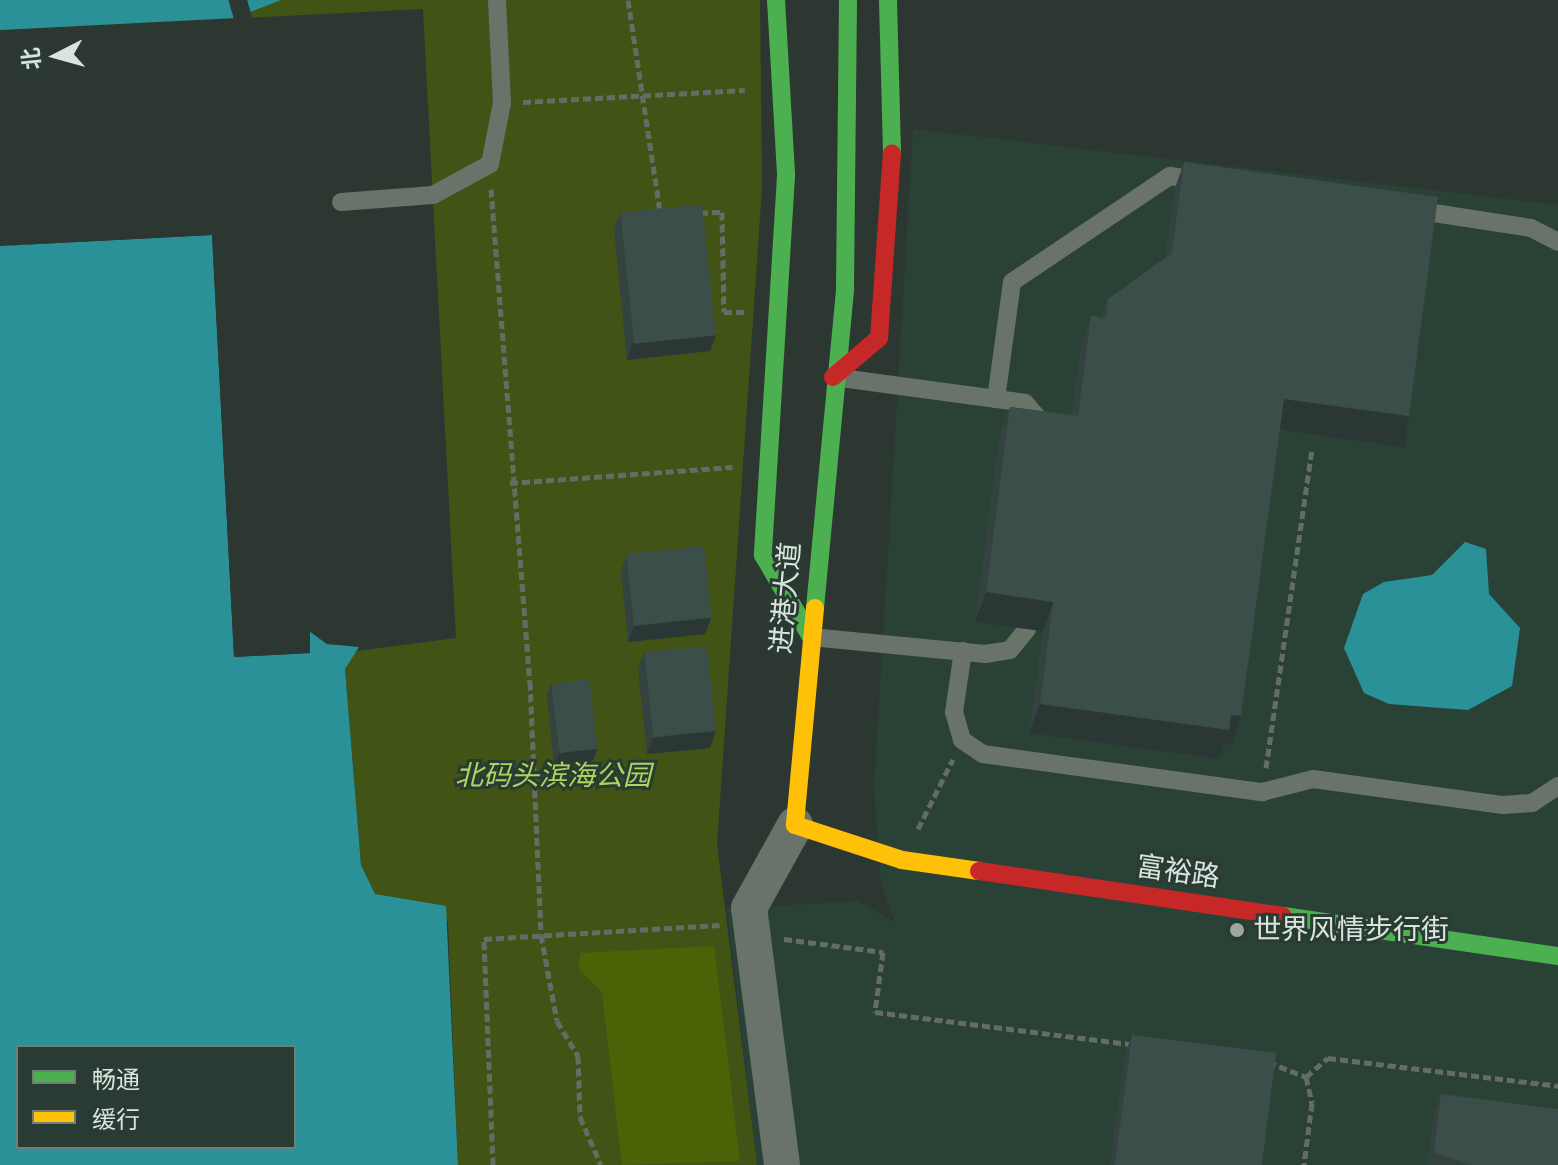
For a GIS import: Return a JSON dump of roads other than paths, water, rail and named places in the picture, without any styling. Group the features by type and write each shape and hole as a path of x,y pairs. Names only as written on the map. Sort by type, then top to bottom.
{"street":[{"path":"776,0 784,88 777,312 763,555 811,637"},
{"path":"833,377 845,288 848,0"},
{"path":"833,377 879,338 894,126 888,0"},
{"path":"823,304 833,377"},
{"name":"进港大道","path":"795,825 833,377"},
{"path":"782,1165 749,908 795,825"},
{"name":"富裕路","path":"795,825 902,860 1558,956"}],"lane":[{"path":"341,202 433,195 490,164 502,103 497,0"},
{"path":"996,399 1012,282 1170,176 1231,185"},
{"path":"1399,208 1531,228 1558,242"},
{"path":"833,377 1025,403 1046,418 1052,443"},
{"path":"811,637 963,651 1010,650 1027,629"},
{"path":"963,651 954,712 962,740 983,754 1262,792 1313,779 1503,805 1532,803 1558,786"}],"water":[{"path":"0,0 281,0 235,18 0,30"},
{"path":"212,235 234,657 310,653 309,631 327,644 359,647 345,669 361,865 375,894 446,906 458,1165 0,1165 0,246"},
{"path":"1465,542 1486,549 1489,594 1520,628 1512,686 1468,710 1389,704 1364,693 1344,648 1363,594 1384,582 1432,575"}],"place":[{"name":"世界风情步行街","path":"1237,930"}],"park label":[{"name":"北码头滨海公园","path":"553,776"}]}
